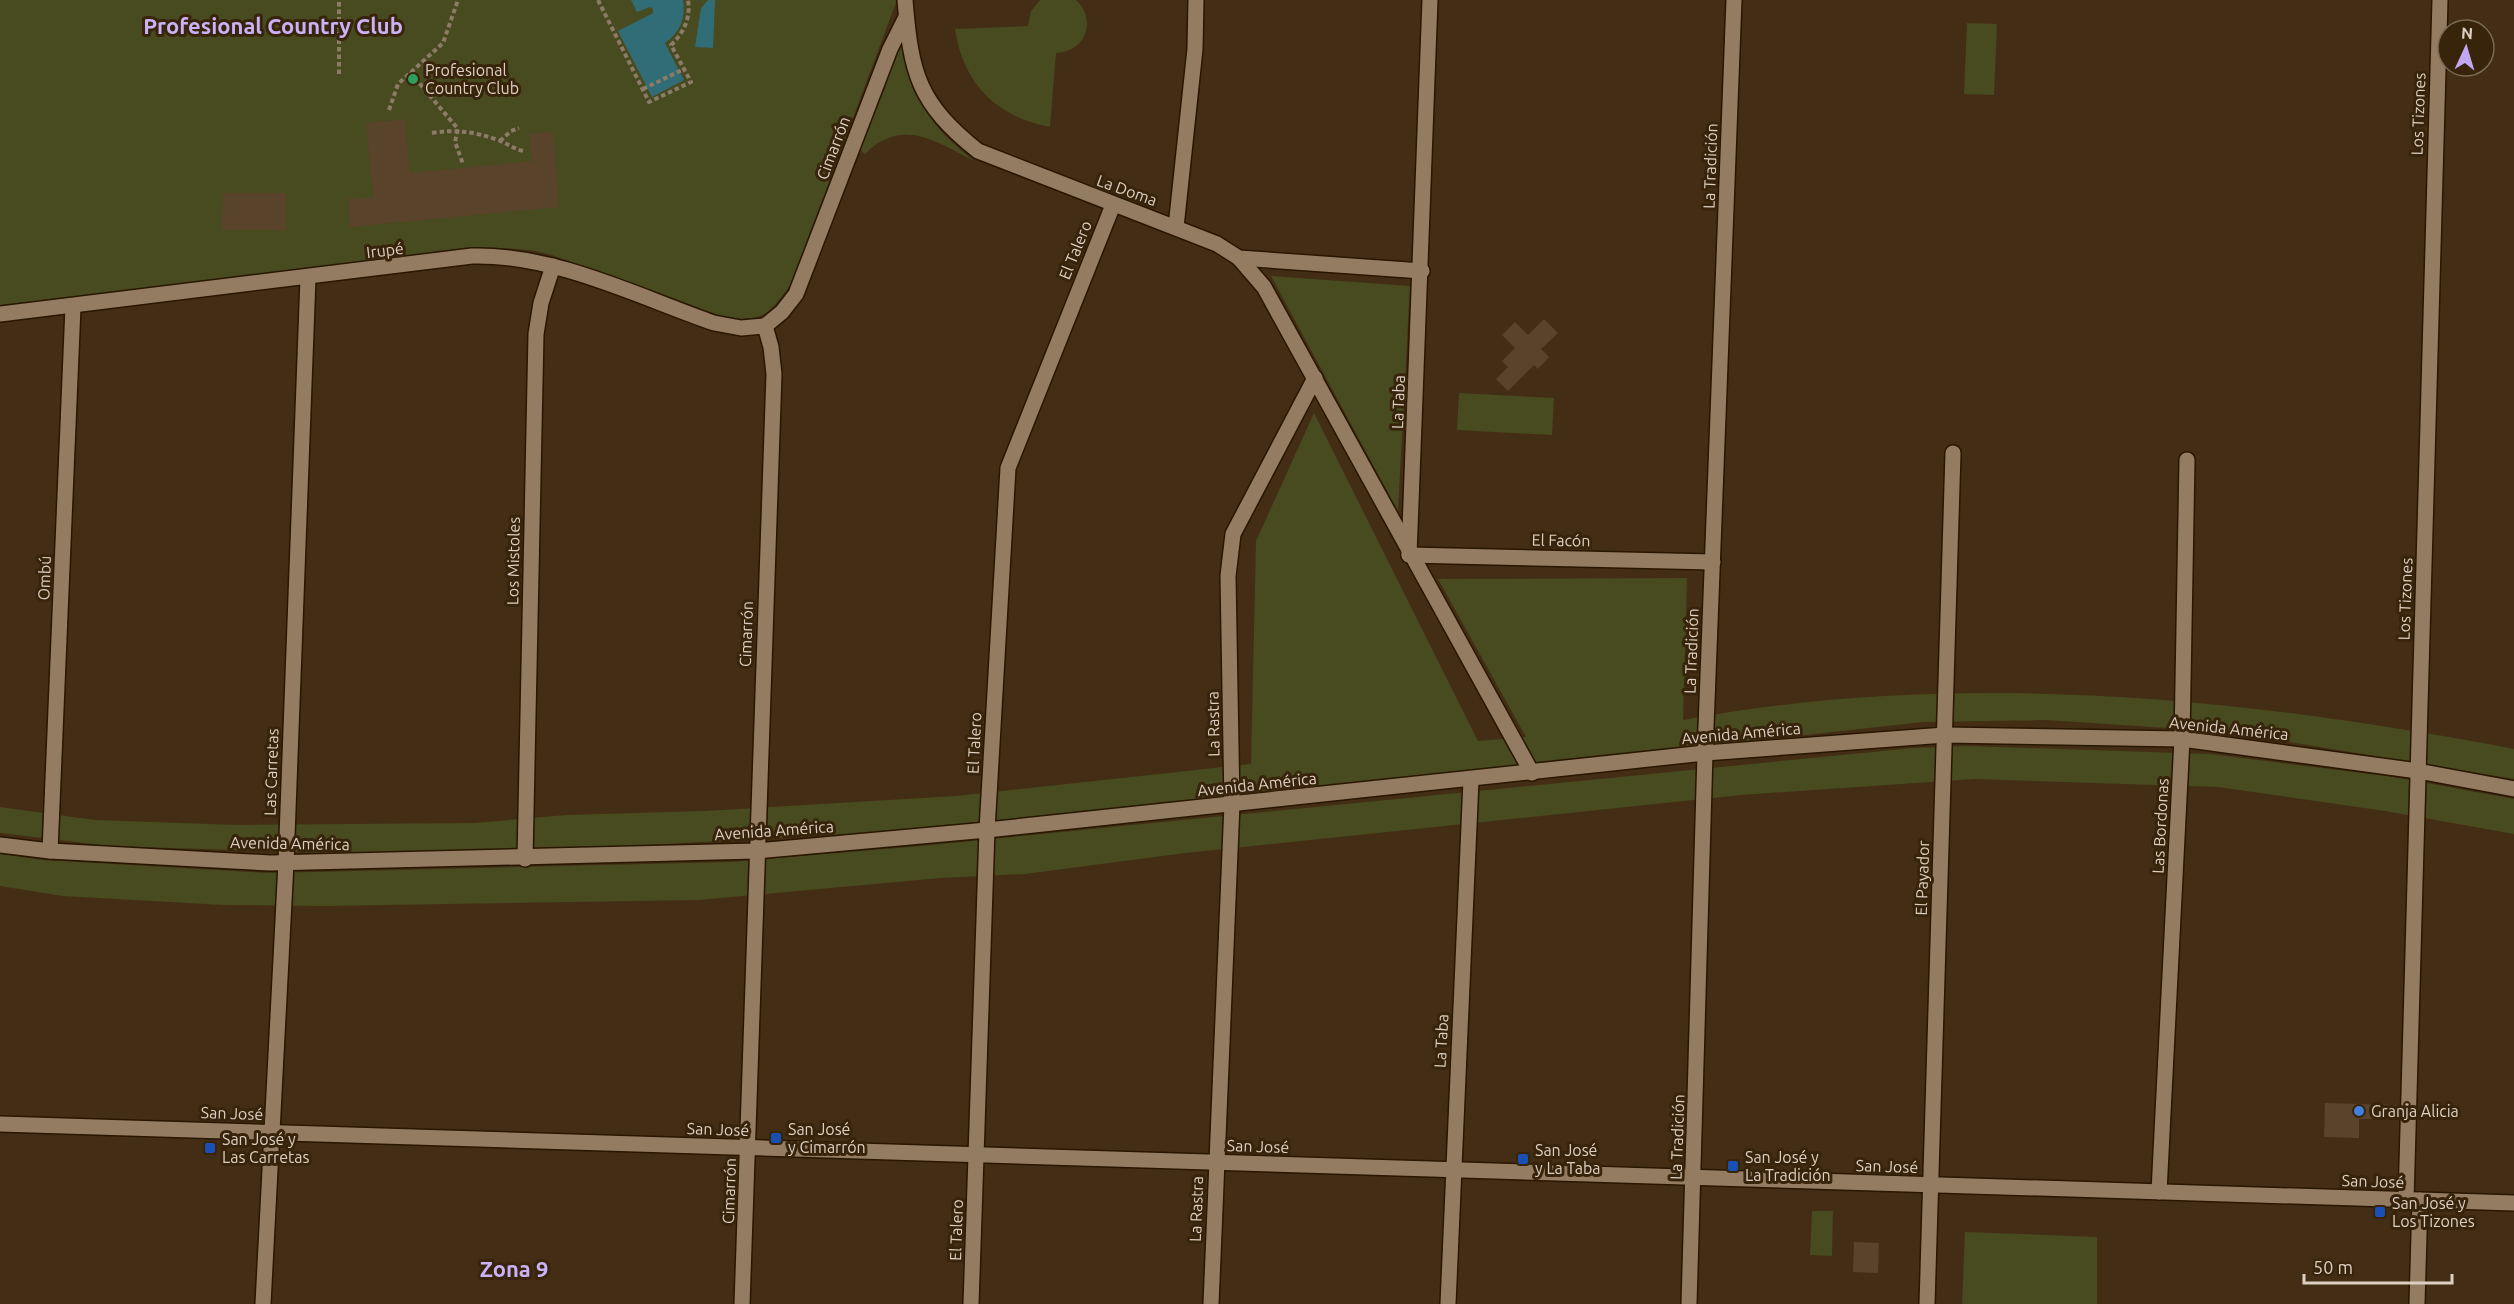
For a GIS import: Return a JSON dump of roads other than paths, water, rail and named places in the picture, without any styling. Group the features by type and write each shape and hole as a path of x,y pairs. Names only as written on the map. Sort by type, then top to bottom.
{"street":[{"name":"Cimarrón","path":"742,1304 774,374 771,346 765,326 782,312 796,294 890,49 906,17 905,0"},
{"path":"1176,227 1195,49 1196,0"},
{"name":"La Taba","path":"1409,555 1422,271 1430,0"},
{"name":"La Tradición","path":"1689,1304 1705,753 1734,0"},
{"name":"Los Tizones","path":"2416,1304 2413,1200 2418,771 2440,0"},
{"name":"La Doma","path":"906,17 910,53 924,94 949,128 978,151 1113,205 1176,227 1217,244 1239,258 1422,271"},
{"name":"El Talero","path":"971,1304 987,830 1008,468 1113,205"},
{"name":"Irupé","path":"0,314 73,307 472,256 520,258 553,266 714,323 741,328 765,326"},
{"path":"1239,258 1264,287 1409,555 1532,773"},
{"name":"Los Mistoles","path":"525,859 536,334 541,303 553,266"},
{"name":"Las Carretas","path":"263,1304 270,1132 286,863 308,278"},
{"name":"Ombú","path":"50,851 73,307"},
{"name":"La Rastra","path":"1211,1304 1215,1163 1232,804 1228,576 1233,534 1315,378"},
{"name":"El Payador","path":"1927,1304 1953,453"},
{"name":"Las Bordonas","path":"2159,1192 2182,739 2187,460"},
{"name":"El Facón","path":"1409,555 1713,562"},
{"name":"Avenida América","path":"0,845 50,851 286,863 525,859 756,851 987,830 1471,780 1705,753 1945,735 2182,739 2418,771 2514,789"},
{"name":"La Taba","path":"1448,1304 1452,1171 1471,780"},
{"name":"San José","path":"0,1124 2514,1203"}],"water":[{"path":"631,0 683,0 684,13 681,24 675,34 665,43 684,80 652,97 618,31 653,13 653,9 650,7 637,12"},
{"path":"708,0 715,0 713,48 695,47 701,8"}],"place":[{"name":"Profesional Country Club","path":"413,79"},
{"name":"Granja Alicia","path":"2359,1111"},
{"name":"San José y Cimarrón","path":"776,1138"},
{"name":"San José y Las Carretas","path":"210,1148"},
{"name":"San José y La Taba","path":"1523,1159"},
{"name":"San José y La Tradición","path":"1733,1166"},
{"name":"San José y Los Tizones","path":"2380,1212"}],"district":[{"name":"Profesional Country Club","path":"273,25"},
{"name":"Zona 9","path":"514,1268"}]}
